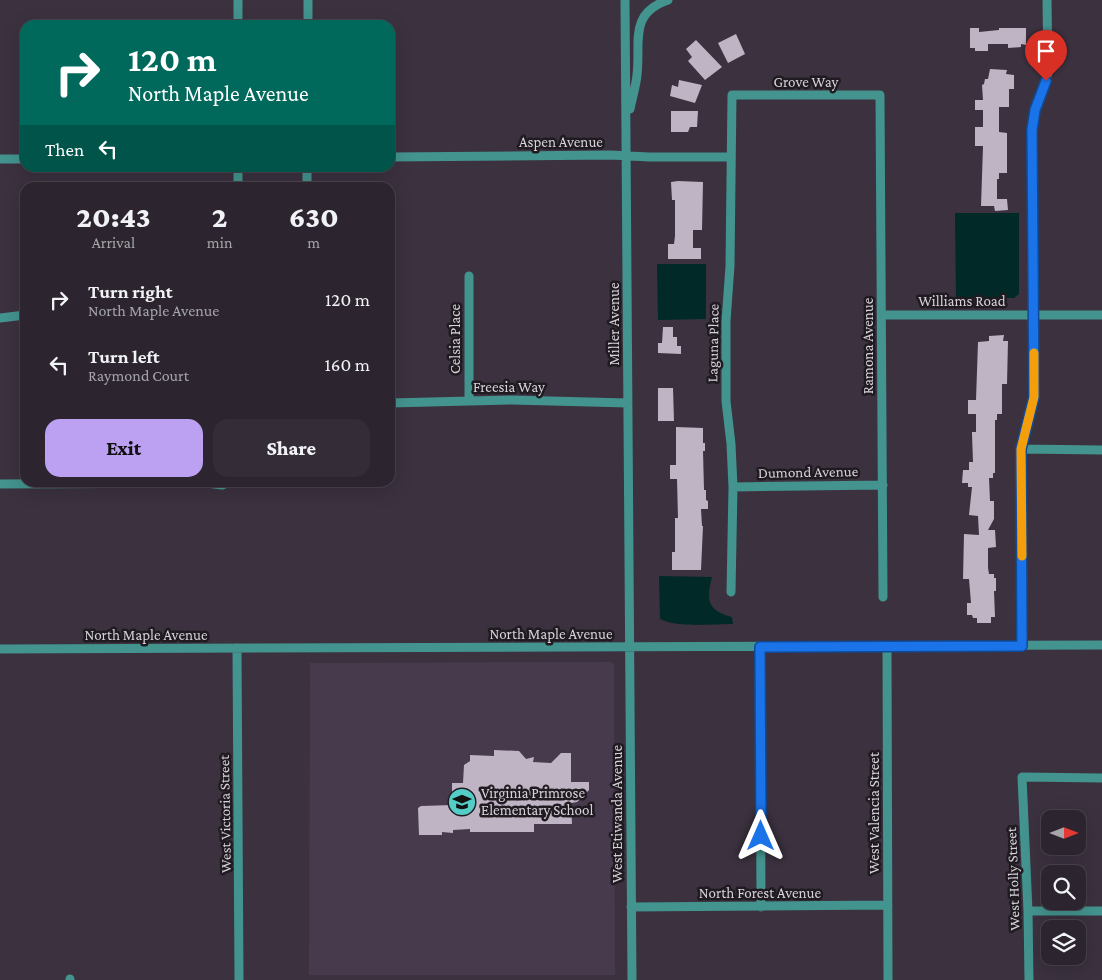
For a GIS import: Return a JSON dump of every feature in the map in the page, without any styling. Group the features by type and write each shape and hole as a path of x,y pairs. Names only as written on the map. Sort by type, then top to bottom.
{"street":[{"path":"238,0 238,20"},
{"path":"308,0 308,20"},
{"name":"Miller Avenue","path":"625,0 630,648"},
{"path":"627,124 638,75 638,35 641,21 647,12 656,5 668,0"},
{"path":"1022,646 1021,449 1034,397 1032,130 1035,110 1048,73 1047,0"},
{"name":"Grove Way","path":"732,95 880,95"},
{"name":"Laguna Place","path":"732,95 730,266 726,321 726,401 731,444 733,488 732,592"},
{"name":"Ramona Avenue","path":"880,95 883,597"},
{"name":"Aspen Avenue","path":"395,157 732,157"},
{"path":"0,159 20,159"},
{"name":"Celsia Place","path":"469,276 469,401"},
{"name":"Williams Road","path":"882,315 1102,315"},
{"path":"0,318 20,316"},
{"name":"Freesia Way","path":"395,403 469,401 628,403"},
{"path":"1021,449 1102,450"},
{"path":"0,484 20,484"},
{"name":"Dumond Avenue","path":"733,488 883,485"},
{"name":"West Valencia Street","path":"887,646 888,980"},
{"name":"North Maple Avenue","path":"0,649 1102,646"},
{"path":"760,647 761,907"},
{"name":"West Victoria Street","path":"237,648 239,980"},
{"name":"West Etiwanda Avenue","path":"630,648 632,980"},
{"name":"West Holly Street","path":"1029,980 1022,777 1102,778"},
{"name":"North Forest Avenue","path":"631,907 888,906"},
{"path":"1028,911 1102,911"}],"shaded area":[{"path":"955,213 1019,213 1019,294 1014,298 956,298"},
{"path":"657,264 706,264 706,319 658,320"},
{"path":"659,576 712,577 709,592 710,603 717,611 732,617 733,624 685,625 660,619"},
{"name":"Virginia Primrose Elementary School","path":"612,662 614,665 615,975 309,975 310,663"}],"building":[{"path":"970,28 979,28 979,32 999,30 999,28 1026,28 1026,45 1021,44 1021,47 1008,48 1008,44 988,44 988,51 975,51 975,48 970,48"},
{"path":"736,34 745,54 728,63 718,43"},
{"path":"696,40 722,67 705,80 688,61 692,57 686,49"},
{"path":"990,69 1007,70 1006,74 1014,75 1014,89 1009,89 1009,107 999,107 999,132 1007,133 1007,173 999,173 999,179 997,179 997,199 1007,199 1008,210 995,211 994,206 981,206 983,146 975,146 975,127 983,127 983,110 975,110 975,100 983,100 982,85 985,79 988,79"},
{"path":"679,80 702,85 695,103 670,96 672,85 678,87"},
{"path":"671,111 698,111 697,127 690,127 688,132 671,132"},
{"path":"671,182 703,182 702,230 693,230 693,248 701,248 701,259 668,259 668,244 674,244 675,236 675,200 672,200"},
{"path":"663,327 673,327 673,337 677,337 677,346 681,346 681,354 658,353 658,343 662,343"},
{"path":"1004,335 1003,341 1008,341 1007,384 1002,384 1002,414 997,414 997,420 995,420 995,473 993,473 993,478 989,478 990,501 994,501 994,519 988,530 995,530 996,547 988,548 988,568 989,574 994,574 994,578 996,578 996,591 994,591 995,617 991,617 991,623 977,623 977,618 967,615 967,603 971,603 969,579 963,579 964,534 979,535 978,516 969,515 972,487 968,487 968,483 962,483 963,470 969,470 969,462 973,462 972,432 976,432 976,414 968,414 968,400 976,400 978,342 989,341 989,336"},
{"path":"658,388 673,388 674,421 658,421"},
{"path":"676,427 703,428 703,443 705,443 705,451 703,451 704,490 706,490 708,509 701,509 703,526 701,570 672,570 672,552 675,552 675,518 678,518 677,479 670,479 670,465 676,465"},
{"path":"494,750 519,751 526,759 534,757 533,762 551,763 561,753 571,753 571,782 589,782 589,790 577,802 571,803 572,824 534,824 534,832 470,832 470,829 453,830 453,833 442,832 442,835 419,835 418,808 421,806 452,805 452,783 463,783 464,765 470,761 470,755 494,756"}],"slow traffic":[{"path":"1022,556 1021,449 1034,397 1034,353"}],"place":[{"name":"Virginia Primrose Elementary School","path":"462,802"}],"route":[{"path":"761,836 760,647 1022,646 1021,449 1034,397 1032,130 1035,110 1046,81"}]}
